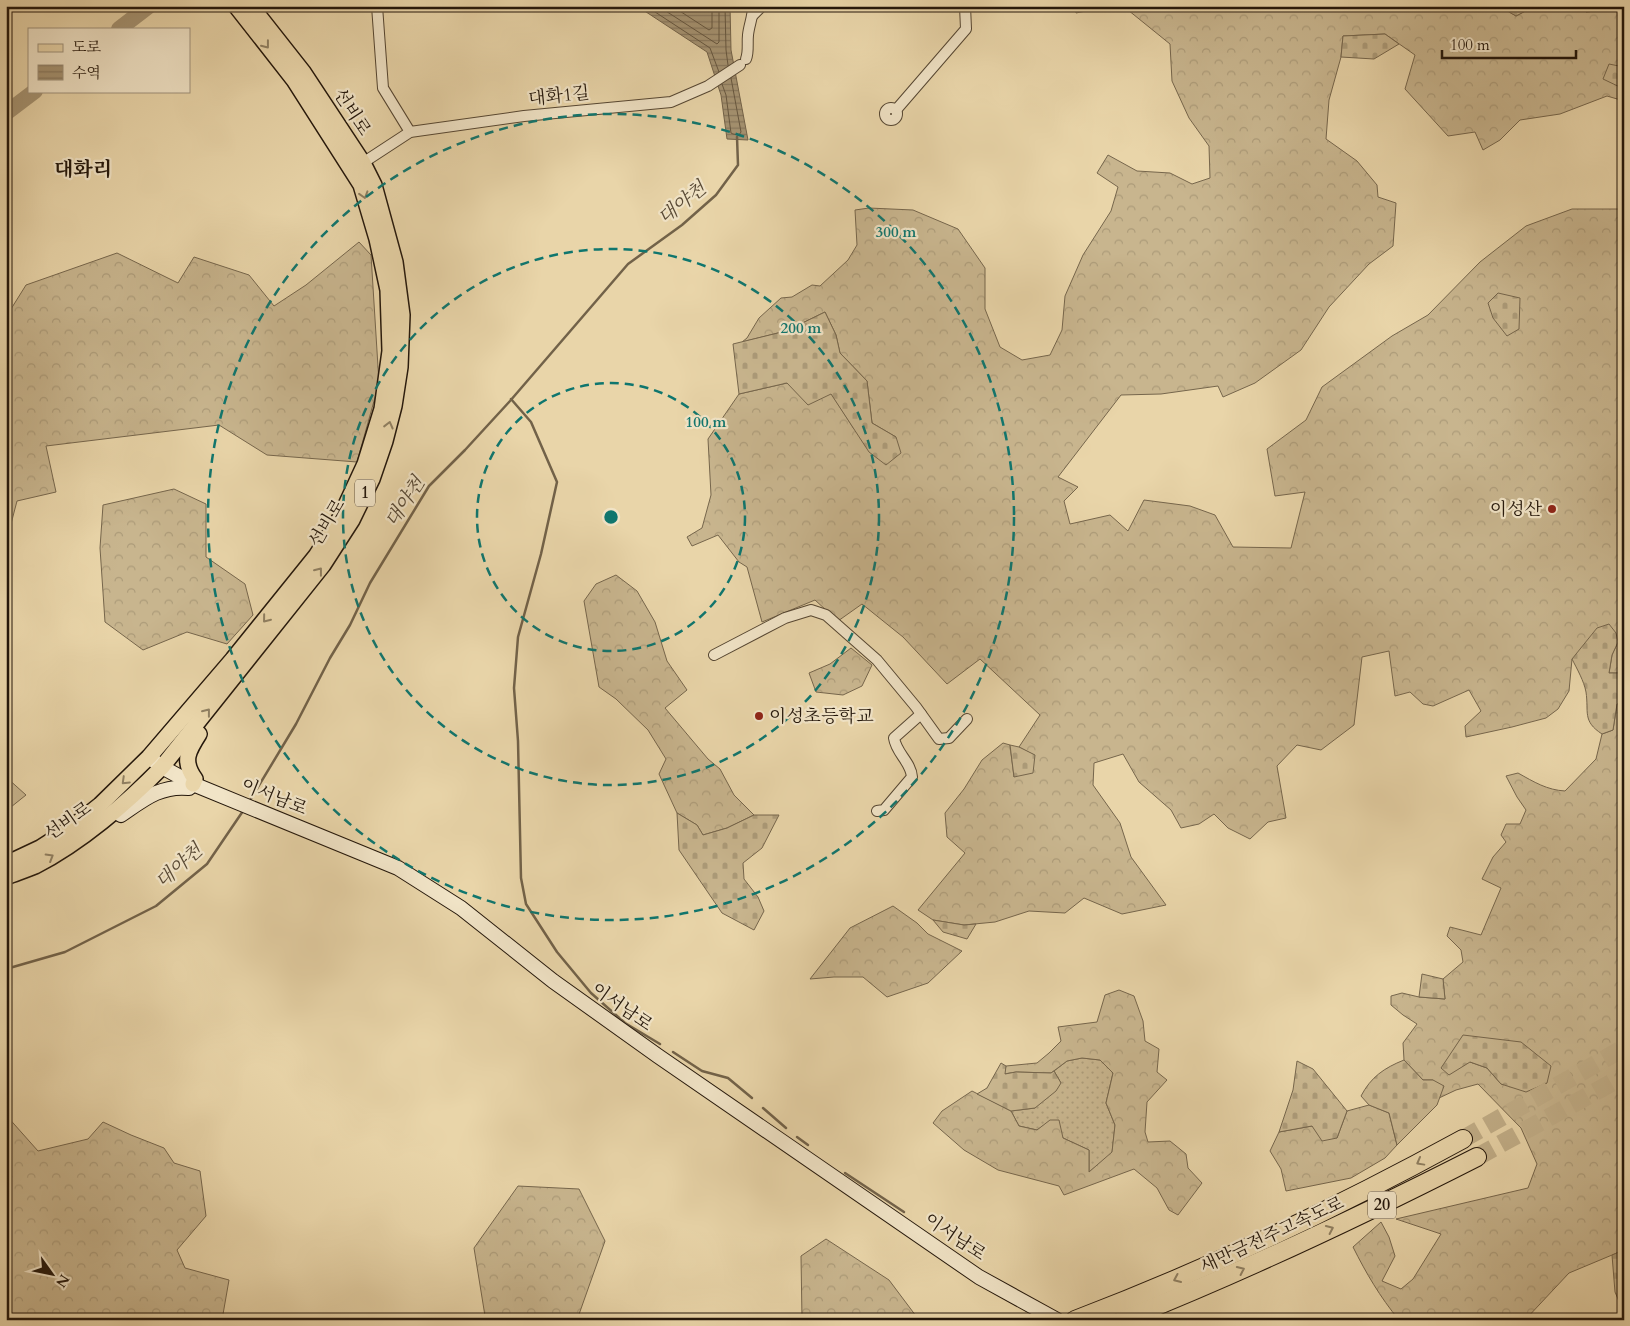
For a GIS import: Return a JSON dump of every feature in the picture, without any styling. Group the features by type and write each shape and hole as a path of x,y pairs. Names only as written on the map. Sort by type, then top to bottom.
{"highway":[{"name":"새만금전주고속도로","path":"1075,1320 1124,1313 1168,1284 1259,1252 1282,1241 1463,1139"},
{"name":"새만금전주고속도로","path":"1282,1241 1376,1208 1477,1157"}],"main road":[{"name":"선비로","path":"6,877 34,866 65,848 114,811 144,785 162,766 323,565 352,520 372,479 386,441 400,367 402,315 395,262 374,185 357,167 294,80 236,6"},
{"name":"선비로","path":"6,864 40,848 71,828 100,805 149,757 233,659 316,556 340,518 365,464 382,409 390,351 388,290 377,239 357,167 303,72 251,6"},
{"path":"114,811 121,815 152,794 176,787 189,788 193,784 195,779 189,770 187,759 191,747 199,734 194,728"},
{"name":"이서남로","path":"149,757 193,784 398,868 461,908 552,981 658,1056 979,1277 1057,1320"}],"street":[{"path":"377,6 383,88 410,132"},
{"path":"753,10 762,6"},
{"path":"896,110 966,29 965,6"},
{"name":"대화1길","path":"357,167 410,132 524,116 671,102 708,86 743,62 748,53 748,34 753,10"},
{"path":"714,655 785,618 811,610 826,615 877,660 939,739 949,738 967,719"},
{"path":"877,811 884,810 912,777 912,770 895,746 894,738 921,714"}],"green space":[{"path":"1075,6 1110,6 1076,13"},
{"path":"1123,6 1499,6 1516,16 1535,6 1581,6 1586,12 1605,10 1608,6 1624,6 1624,101 1607,96 1560,114 1520,120 1500,140 1483,150 1475,132 1448,136 1405,89 1415,55 1385,34 1343,36 1341,57 1329,100 1326,139 1357,161 1377,185 1378,197 1396,203 1393,246 1369,264 1329,307 1301,350 1255,383 1223,397 1218,386 1161,394 1121,395 1058,477 1078,487 1064,501 1070,524 1110,515 1128,531 1144,500 1190,506 1215,515 1233,547 1291,548 1305,492 1275,496 1267,449 1306,420 1322,387 1392,336 1428,315 1480,262 1526,226 1572,209 1624,209 1624,673 1609,673 1612,655 1618,642 1572,659 1569,691 1558,709 1546,718 1466,737 1465,726 1481,711 1469,690 1433,706 1423,704 1410,692 1395,696 1389,651 1362,657 1354,725 1321,750 1297,745 1277,766 1286,818 1268,822 1250,839 1228,828 1214,814 1199,824 1181,828 1171,810 1139,782 1123,754 1094,763 1093,785 1120,823 1131,857 1166,905 1122,914 1084,898 1065,913 1029,911 995,922 964,925 933,920 918,910 965,853 947,837 945,813 964,789 982,760 1003,743 1010,745 1014,777 1034,755 1019,747 1040,715 980,659 947,684 903,637 862,604 838,621 815,600 762,622 747,567 739,562 718,535 692,546 687,537 702,528 711,495 708,439 739,394 787,383 831,393 854,429 896,437 872,423 867,381 840,353 836,335 825,312 786,331 742,342 747,338 759,318 781,298 792,297 812,285 820,286 848,260 857,245 855,210 869,208 913,210 958,229 985,268 985,309 1000,347 1022,360 1050,355 1062,330 1065,296 1083,255 1111,211 1118,187 1097,173 1108,155 1137,171 1170,173 1192,184 1210,178 1209,146 1189,118 1172,81 1170,44"},
{"path":"1499,6 1535,6 1516,16"},
{"path":"1581,6 1608,6 1605,10 1586,12"},
{"path":"1385,34 1399,44 1374,59 1341,57 1343,36"},
{"path":"1609,64 1624,67 1624,89 1603,79"},
{"path":"359,242 371,255 379,383 357,462 267,455 219,425 46,446 56,492 17,501 6,543 6,317 26,285 117,253 178,283 194,257 249,275 274,306 306,285"},
{"path":"1498,293 1520,298 1519,329 1507,336 1493,318 1488,303"},
{"path":"825,312 836,335 840,353 867,381 872,423 896,437 901,453 886,465 869,452 831,394 808,405 787,383 739,394 733,344 786,331"},
{"path":"174,489 206,504 206,557 245,584 253,615 227,644 187,632 143,650 105,622 100,548 103,505"},
{"path":"616,575 637,591 655,622 667,661 687,690 665,708 708,759 720,769 734,795 754,815 727,828 703,835 697,825 677,813 659,774 666,759 648,730 616,699 599,687 584,601 596,584"},
{"path":"1609,624 1616,633 1618,642 1612,655 1609,673 1624,673 1624,702 1617,704 1613,730 1602,734 1591,725 1589,720 1585,688 1572,659 1597,628"},
{"path":"851,648 872,665 862,686 843,695 816,692 809,673 830,664"},
{"path":"1624,702 1624,1250 1569,1273 1525,1320 1399,1320 1374,1285 1353,1247 1381,1222 1389,1237 1395,1256 1382,1281 1401,1289 1413,1279 1441,1234 1396,1219 1528,1188 1537,1164 1521,1128 1478,1084 1456,1090 1439,1098 1433,1080 1423,1080 1404,1060 1403,1043 1417,1024 1391,1005 1391,996 1402,993 1419,997 1445,999 1443,979 1463,962 1461,950 1447,936 1450,927 1481,935 1501,888 1482,879 1493,857 1506,842 1501,835 1506,824 1520,824 1526,810 1506,776 1518,773 1546,787 1565,791 1596,759 1602,734 1613,730 1617,704","holes":["1470,1062 1547,1083 1501,1084 1487,1068"]},
{"path":"1010,745 1035,755 1033,773 1014,777"},
{"path":"6,777 26,795 6,811"},
{"path":"677,813 697,825 703,835 727,828 754,815 779,815 762,848 743,863 744,879 758,897 764,911 754,930 722,913 679,850"},
{"path":"893,906 917,923 928,934 962,951 928,983 887,997 863,977 810,979 850,928"},
{"path":"933,920 964,925 976,924 967,939 943,932"},
{"path":"1422,974 1443,979 1445,999 1419,997"},
{"path":"1119,990 1134,996 1143,1021 1145,1041 1159,1049 1157,1072 1167,1080 1147,1102 1145,1132 1148,1142 1170,1141 1186,1154 1188,1168 1202,1183 1178,1215 1169,1210 1157,1188 1134,1169 1064,1195 1059,1186 998,1170 964,1150 933,1123 942,1111 972,1091 1011,1111 1019,1126 1037,1130 1050,1120 1059,1120 1063,1138 1089,1150 1089,1172 1112,1152 1115,1125 1106,1103 1113,1073 1100,1060 1082,1058 1067,1061 1051,1073 1016,1072 1004,1074 1006,1066 1037,1063 1049,1053 1061,1041 1058,1027 1097,1022 1105,995"},
{"path":"1463,1035 1521,1042 1551,1066 1547,1083 1526,1092 1501,1084 1487,1068 1470,1062 1449,1075 1441,1068"},
{"path":"1082,1058 1100,1060 1113,1073 1106,1103 1115,1125 1112,1153 1089,1172 1089,1150 1063,1138 1050,1121 1037,1130 1019,1126 1011,1111 1035,1108 1061,1083 1054,1071 1067,1061"},
{"path":"1404,1060 1423,1080 1433,1080 1444,1086 1437,1105 1397,1145 1389,1113 1369,1105 1361,1096 1369,1083 1379,1074 1390,1066"},
{"path":"1297,1061 1313,1069 1347,1111 1337,1138 1322,1141 1312,1126 1279,1132 1293,1090"},
{"path":"1001,1063 1006,1066 1005,1074 1016,1072 1051,1073 1054,1071 1061,1083 1056,1091 1035,1108 1011,1111 977,1094 987,1088"},
{"path":"1369,1105 1389,1113 1397,1145 1385,1158 1351,1178 1286,1191 1281,1169 1270,1151 1279,1132 1312,1126 1337,1138 1347,1111"},
{"path":"6,1115 38,1151 88,1139 103,1122 164,1148 174,1163 200,1171 206,1216 177,1250 185,1268 229,1280 222,1320 6,1320 6,1184 12,1177 6,1168"},
{"path":"518,1186 579,1189 605,1241 577,1320 482,1320 485,1316 474,1248"},
{"path":"826,1239 889,1280 919,1320 802,1320 801,1256"},
{"path":"1624,1250 1624,1313 1615,1292 1612,1255"}],"water":[{"path":"637,6 730,6 731,50 748,140 727,139 721,95 707,52"}],"waterway":[{"path":"120,28 149,6"},
{"path":"6,113 34,92"},
{"name":"대야천","path":"249,802 296,724 330,658 350,625 370,583 429,486 510,401 628,264 682,225 716,195 738,165 737,137"},
{"path":"511,399 531,422 557,482 541,554 518,637 514,688 518,741 521,878 526,904 557,952 591,993 625,1023 660,1044"},
{"name":"대야천","path":"6,969 65,952 156,906 207,864 243,811"},
{"path":"673,1052 702,1071 728,1078 752,1098"},
{"path":"763,1108 786,1128"},
{"path":"797,1137 808,1145"},
{"path":"845,1173 904,1212"}],"tunnel":[{"path":"1463,1139 1624,1048"},
{"path":"1477,1157 1624,1076"}],"place":[{"name":"이성산","path":"1552,509"},
{"name":"이성초등학교","path":"759,716"}],"district":[{"name":"대화리","path":"83,169"}]}
